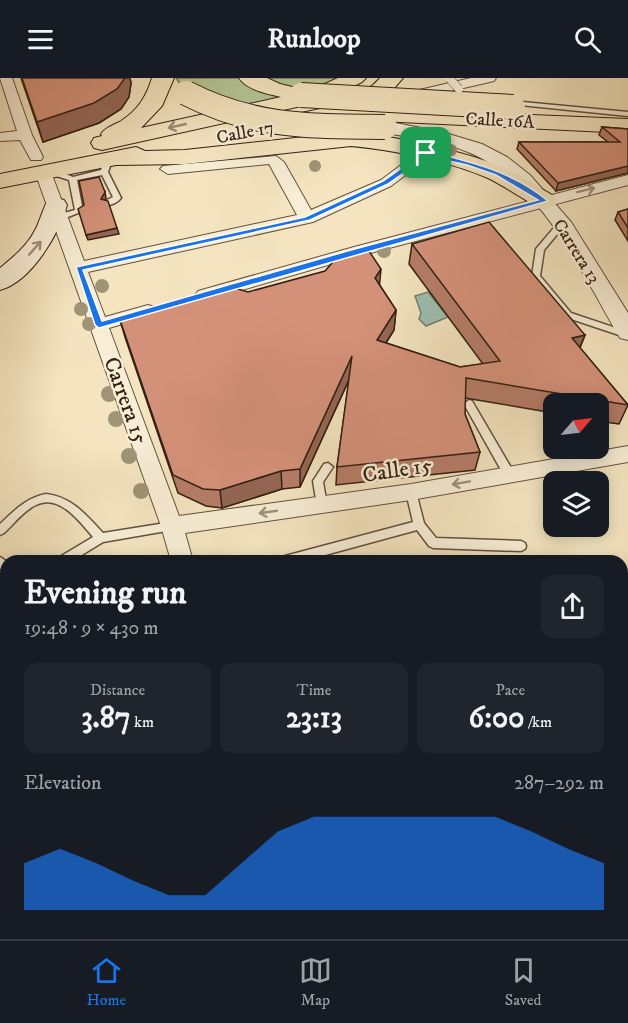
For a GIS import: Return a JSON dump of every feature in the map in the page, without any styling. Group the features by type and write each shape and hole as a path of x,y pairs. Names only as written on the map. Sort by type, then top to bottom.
{"main road":[{"path":"250,78 273,89 309,96 355,78"},
{"path":"336,113 382,91 392,78"},
{"path":"43,167 137,122 156,99 175,84 206,105 240,117 268,123 526,129 628,127"},
{"name":"Calle 16A","path":"309,96 513,107 628,110"},
{"name":"Calle 17","path":"0,181 43,167 309,96"},
{"name":"Calle 16A","path":"336,113 628,127"},
{"name":"Calle 17","path":"0,166 43,167 109,163 336,113"},
{"path":"109,163 351,139 375,141 469,163 498,174 545,201"},
{"path":"0,282 37,248 58,211"}],"street":[{"name":"Carrera 15","path":"5,78 25,135 43,167 172,526 180,555"},
{"name":"Calle 17","path":"336,113 489,78"},
{"name":"Carrera 13","path":"385,127 452,140 477,148 502,161 521,176 545,201 628,333"},
{"path":"0,137 25,135"},
{"path":"79,268 307,218 386,183 426,153"},
{"path":"168,169 271,159 277,162 307,218"},
{"path":"184,300 628,180"},
{"path":"99,325 163,307"},
{"name":"Calle 15","path":"172,526 411,492 628,454"}],"lane":[{"path":"450,78 459,89 467,93"},
{"path":"475,97 540,107 628,114"},
{"path":"43,167 73,179 109,163 117,198 108,202"},
{"path":"58,211 79,211 73,179"},
{"path":"561,225 540,249 536,276 568,315 628,333"},
{"path":"227,288 247,292"},
{"path":"469,404 509,474"},
{"path":"322,505 318,481 328,466"},
{"path":"411,492 419,525 433,543 521,546"},
{"path":"0,530 36,500 51,497 70,506 101,538"},
{"path":"307,555 419,525"},
{"path":"72,555 101,538 172,526"}],"green space":[{"path":"176,78 355,78 230,114 186,93"}],"shaded area":[{"path":"428,292 448,317 426,326 419,319 421,313 415,296"}],"building":[{"path":"22,78 125,78 117,89 94,103 37,122"},
{"path":"602,127 628,129 628,166 558,183 519,142 620,142"},
{"path":"99,177 105,192 101,199 108,201 117,228 86,235 78,209 84,205 79,181"},
{"path":"628,209 628,228 618,212"},
{"path":"489,222 585,335 572,338 628,405 609,402 609,393 556,393 466,378 465,414 480,452 337,467 352,356 300,469 281,471 220,490 203,489 173,475 119,317 228,286 248,292 325,271 338,256 367,248 381,269 375,278 396,310 377,340 460,367 500,361 412,244"}],"route":[{"path":"426,153 469,163 498,174 520,184 545,201 354,252 99,325 79,268 307,218 386,183 426,153"}]}
